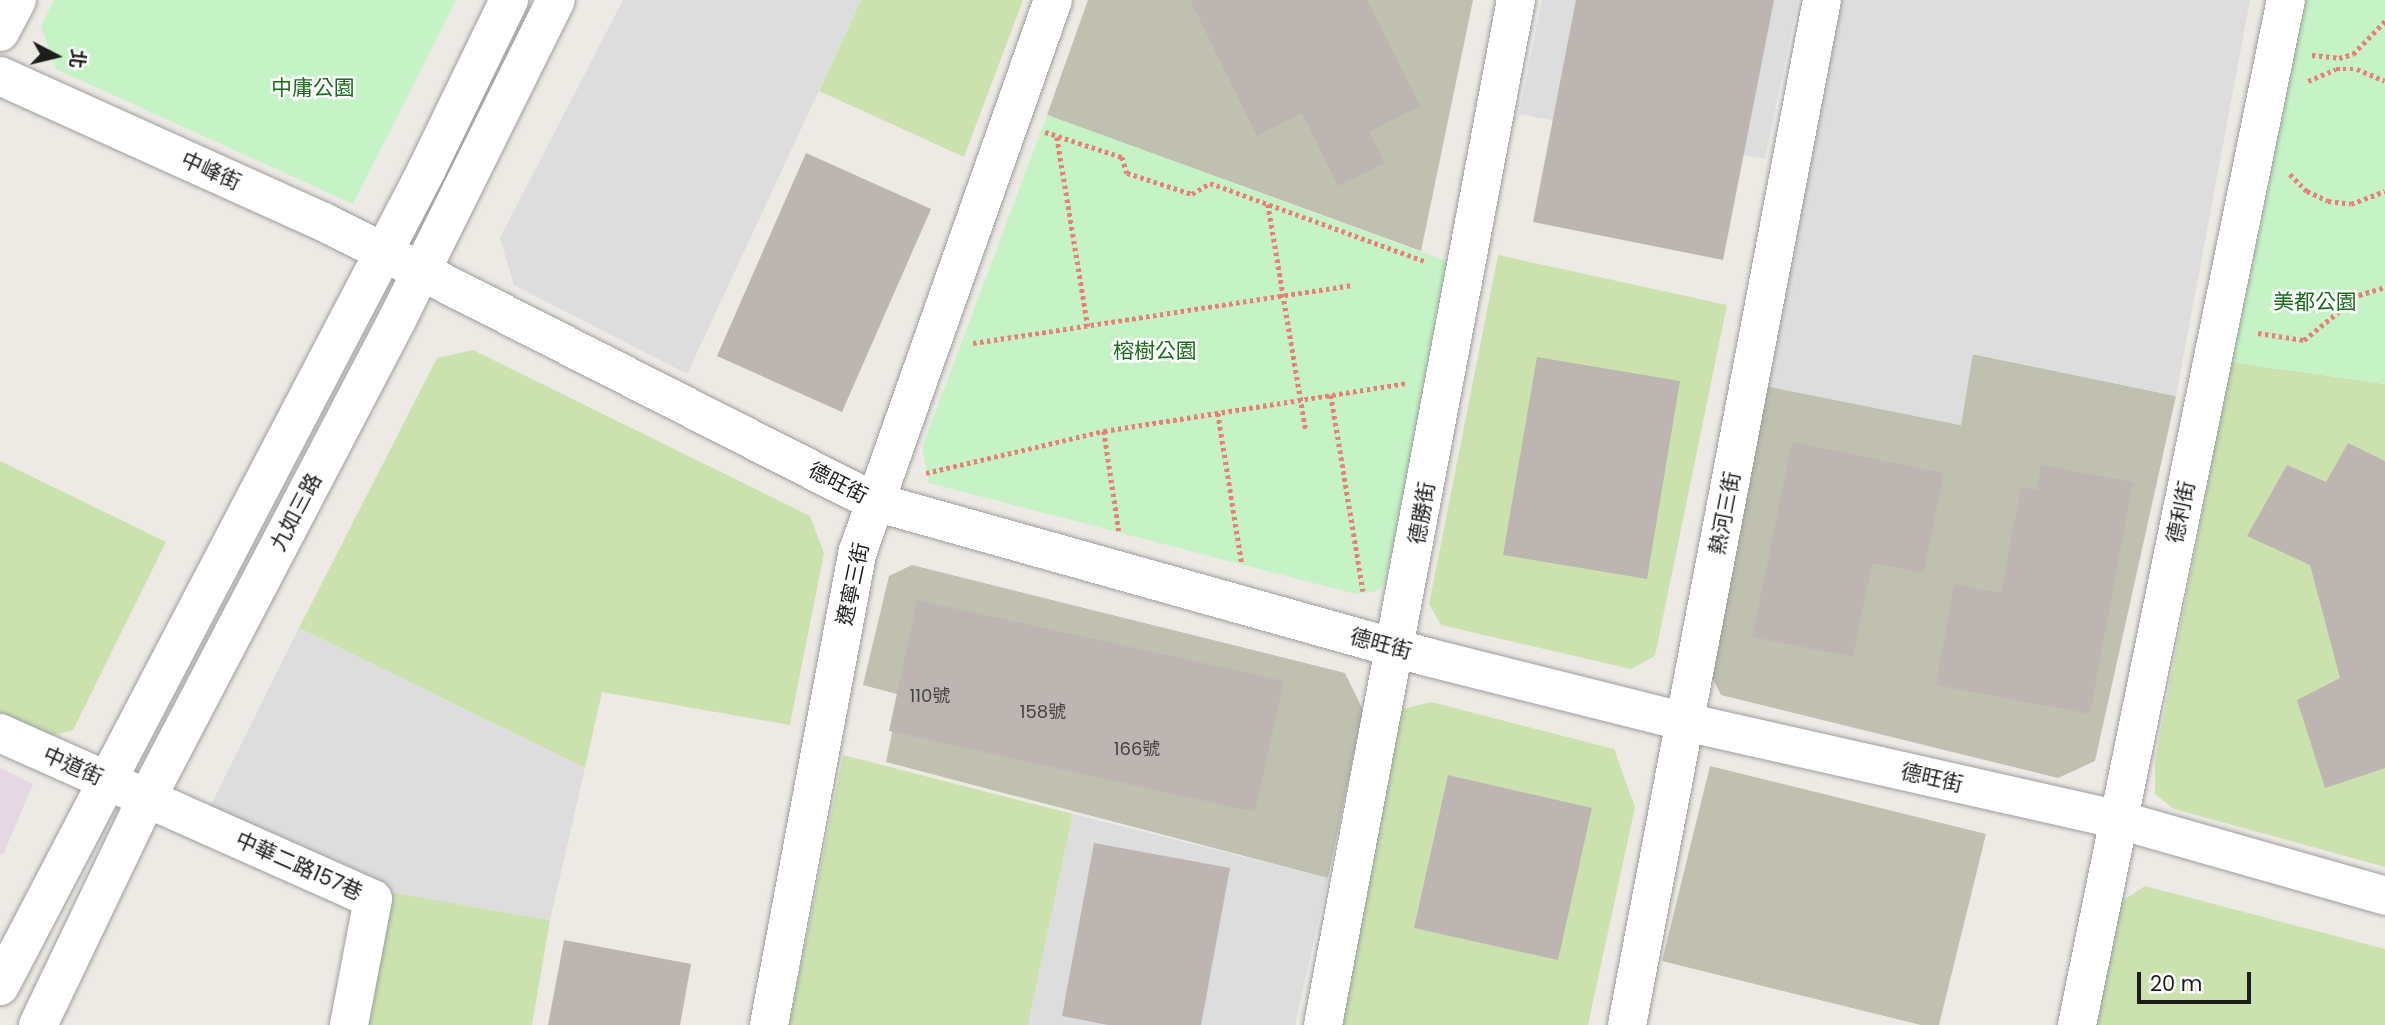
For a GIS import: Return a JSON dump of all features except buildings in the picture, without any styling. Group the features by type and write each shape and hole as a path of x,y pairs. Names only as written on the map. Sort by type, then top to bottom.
{"street":[{"path":"0,33 18,0"},
{"path":"0,986 104,779 382,251 509,0"},
{"name":"九如三路","path":"38,1025 147,798 421,270 556,0"},
{"name":"遼寧三街","path":"769,1025 858,551 1053,0"},
{"name":"德勝街","path":"1323,1025 1397,649 1516,0"},
{"name":"熱河三街","path":"1627,1025 1822,0"},
{"name":"德利街","path":"2077,1025 2286,0"},
{"name":"中峰街","path":"0,76 421,270"},
{"name":"德旺街","path":"421,270 875,502 1397,649 1685,722 2119,820 2385,896"},
{"name":"中道街","path":"0,733 147,798"},
{"name":"中華二路157巷","path":"147,798 373,899 349,1025"}],"path":[{"path":"2305,54 2339,58 2353,54 2385,21"},
{"path":"2298,86 2336,69 2357,69 2385,81"},
{"path":"1037,130 1122,158 1126,173 1192,194 1210,184 1436,265"},
{"path":"1058,136 1087,326"},
{"path":"2287,169 2307,191 2328,201 2351,204 2385,191"},
{"path":"1268,204 1306,431"},
{"path":"958,346 1353,285"},
{"path":"2249,331 2304,340 2349,301 2385,287"},
{"path":"916,475 1104,431 1410,383"},
{"path":"1331,395 1364,596"},
{"path":"1218,413 1242,566"},
{"path":"1104,431 1120,535"}],"shaded area":[{"path":"623,0 861,0 687,374 514,285 500,238"},
{"path":"1088,0 1473,0 1421,251 1047,115"},
{"path":"1542,0 1798,0 1765,159 1519,114"},
{"path":"1834,0 2250,0 2176,396 1973,354 1961,425 1761,385"},
{"path":"1972,354 2176,396 2095,761 2058,778 1721,695 1706,666 1761,385 1961,425"},
{"path":"912,565 1345,673 1363,710 1328,878 886,762 900,695 863,685 889,576"},
{"path":"299,628 585,768 550,920 378,890 206,815"},
{"path":"1710,766 1986,834 1939,1025 1921,1025 1662,961"},
{"path":"0,768 33,784 3,855 0,854"},
{"path":"1073,814 1328,878 1295,1025 1028,1025"}],"green space":[{"name":"中庸公園","path":"54,0 456,0 353,204 56,69 41,26"},
{"path":"861,0 1023,0 964,157 819,91"},
{"name":"美都公園","path":"2305,0 2385,0 2385,384 2231,362"},
{"name":"榕樹公園","path":"1047,115 1454,264 1389,566 1384,585 1376,591 1356,594 929,483 922,448"},
{"path":"1498,255 1727,305 1655,656 1631,669 1441,625 1429,604"},
{"path":"473,350 810,516 824,553 790,725 602,692 585,768 299,628 437,358"},
{"path":"2231,362 2385,384 2385,867 2174,809 2155,794 2155,761"},
{"path":"0,461 166,542 73,730 44,738 0,718"},
{"path":"1431,702 1614,749 1635,807 1588,1025 1334,1025 1399,710"},
{"path":"843,755 1073,814 1028,1025 789,1025"},
{"path":"2145,886 2385,949 2385,1025 2095,1025 2119,903"},
{"path":"378,890 550,920 532,1025 353,1025"}]}
